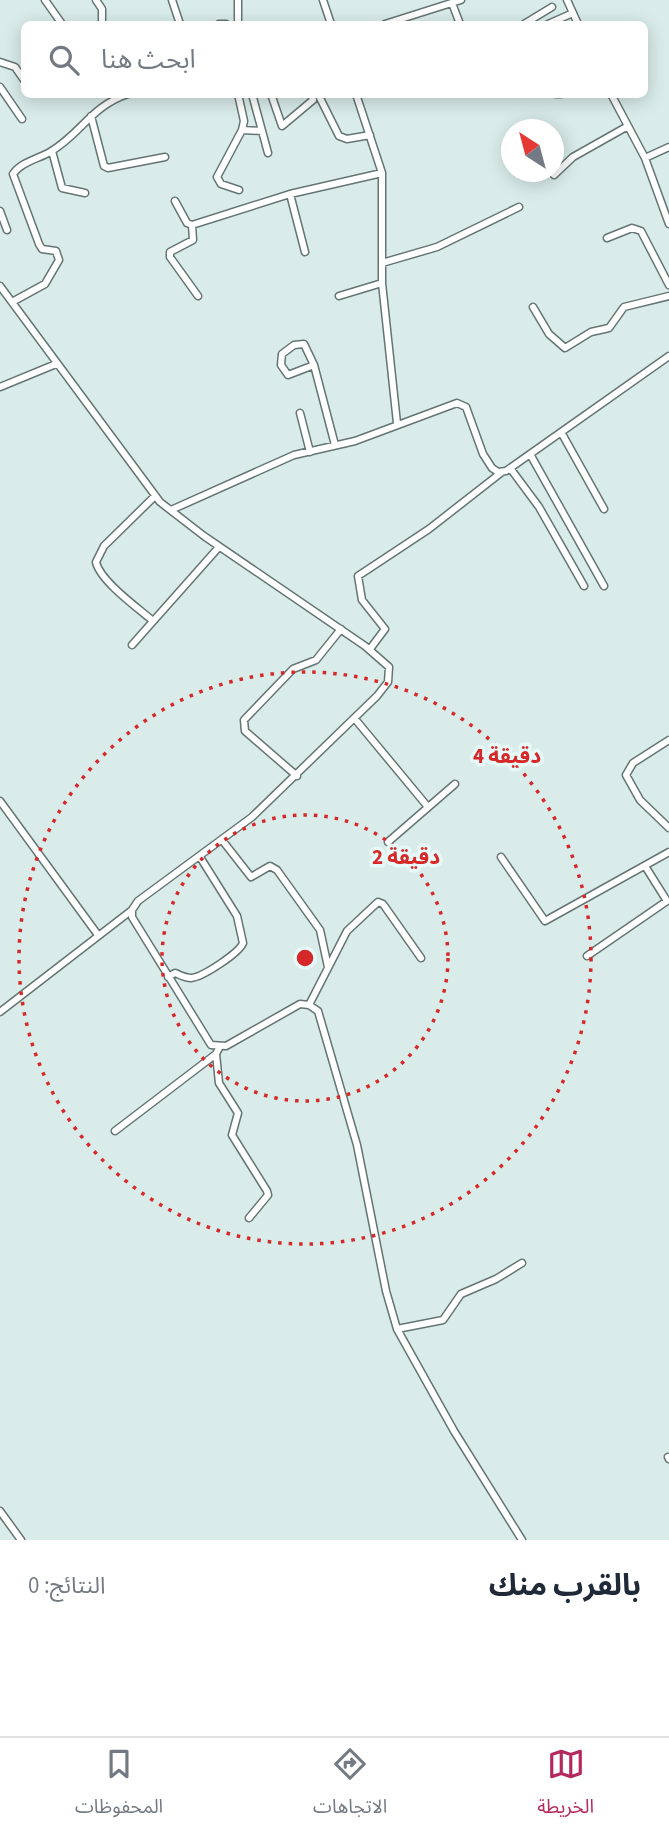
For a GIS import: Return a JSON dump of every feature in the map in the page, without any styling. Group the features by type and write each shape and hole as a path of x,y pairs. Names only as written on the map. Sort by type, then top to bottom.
{"street":[{"path":"45,0 60,21"},
{"path":"96,0 102,9 102,21"},
{"path":"172,0 179,21"},
{"path":"238,0 238,21"},
{"path":"323,0 330,21"},
{"path":"395,21 461,0"},
{"path":"567,0 577,21"},
{"path":"452,3 459,21"},
{"path":"529,21 552,7"},
{"path":"555,21 573,13"},
{"path":"0,62 15,67 21,76"},
{"path":"0,87 22,120"},
{"path":"12,302 45,284 60,260 56,251 42,249 39,244 13,174 21,166 52,151 107,102 118,98"},
{"path":"239,98 244,121 242,130 217,177 221,184 239,190"},
{"path":"253,98 268,153"},
{"path":"272,98 282,126 312,98"},
{"path":"320,98 339,136 347,139 370,135"},
{"path":"357,98 382,173 382,283 397,423"},
{"path":"613,98 645,158 669,225"},
{"path":"91,116 104,166 108,168 165,157"},
{"path":"564,166 573,157 628,126"},
{"path":"242,130 262,131"},
{"path":"645,158 669,148"},
{"path":"52,151 62,188 85,193"},
{"path":"175,201 187,223 192,225 290,194 382,173"},
{"path":"290,194 305,252"},
{"path":"382,263 437,247 519,207"},
{"path":"0,211 7,230"},
{"path":"192,225 193,240 170,252 170,257 198,296"},
{"path":"607,238 632,228 641,231 669,285"},
{"path":"340,296 382,283"},
{"path":"0,286 155,496 219,547 370,649 383,659 391,674 377,696 297,776 222,840 138,901 132,910 0,1012"},
{"path":"533,307 549,334 565,348 591,332 609,328 624,307 669,296"},
{"path":"314,365 288,374 282,365 282,354 294,345 304,344 314,365 335,445"},
{"path":"370,649 385,629 362,600 358,576 429,529 502,472 669,356"},
{"path":"0,387 57,364"},
{"path":"171,510 284,459 355,441 397,423 461,402 466,407 489,465 502,472"},
{"path":"300,413 310,452"},
{"path":"561,432 604,509"},
{"path":"530,454 604,586"},
{"path":"510,468 539,507 584,586"},
{"path":"153,621 99,571 96,562 104,545 155,496"},
{"path":"132,645 219,547"},
{"path":"297,776 245,731 244,720 293,669 316,660 341,629"},
{"path":"355,719 428,807"},
{"path":"669,740 632,763 626,775 640,800 669,828"},
{"path":"388,842 455,784"},
{"path":"0,801 98,935"},
{"path":"222,840 251,877 268,867 275,868 320,930 328,967"},
{"path":"501,857 540,918 545,921 669,852"},
{"path":"168,977 175,973 189,978 198,976 238,951 243,943 237,916 200,856"},
{"path":"587,956 667,901 645,866"},
{"path":"309,1005 347,931 378,902 383,904 421,958"},
{"path":"132,910 133,921 206,1039 217,1051 219,1083 238,1113 232,1135 268,1195 249,1218"},
{"path":"115,1131 217,1051 296,1006 309,1005 320,1016 357,1146 397,1329 436,1402 523,1540"},
{"path":"397,1329 443,1320 461,1294 496,1279 522,1263"},
{"path":"0,1511 21,1540"}]}
